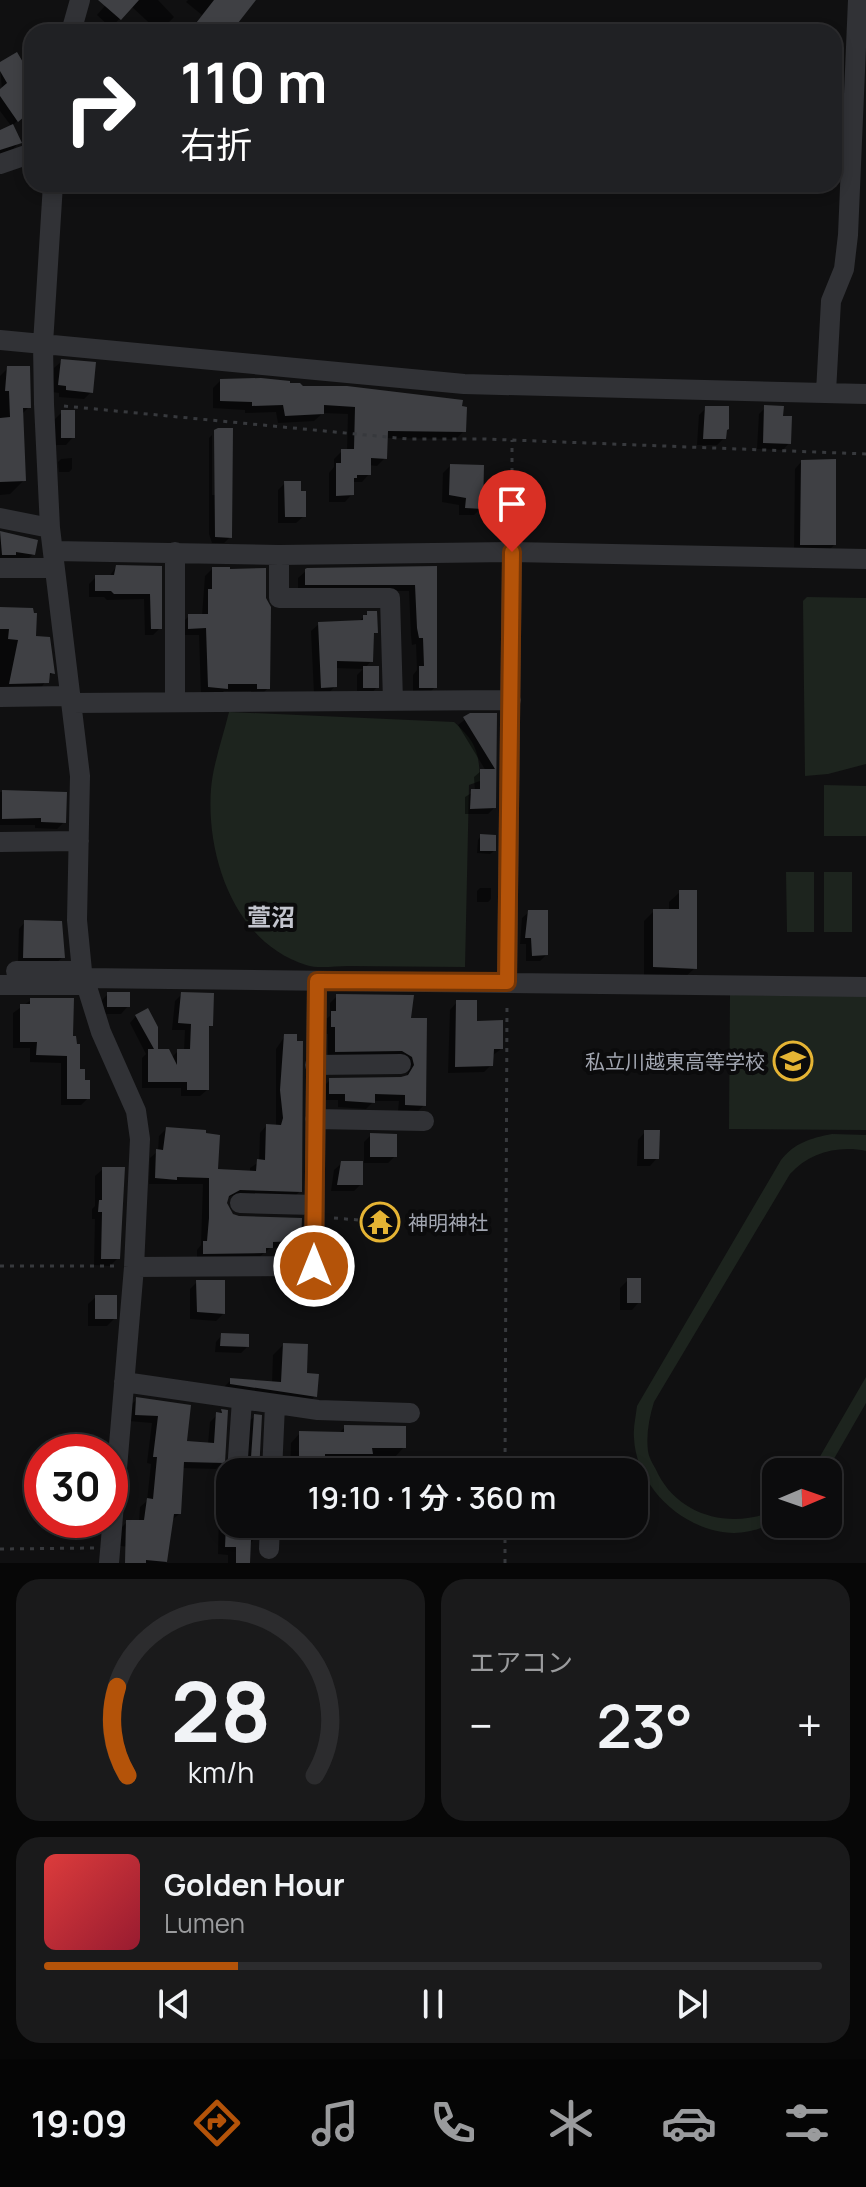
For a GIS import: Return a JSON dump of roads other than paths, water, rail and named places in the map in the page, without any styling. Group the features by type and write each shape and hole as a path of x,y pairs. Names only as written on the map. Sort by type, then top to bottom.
{"street":[{"path":"73,24 80,0"},
{"path":"826,392 831,301 844,269 848,235 858,0"},
{"path":"0,164 24,156"},
{"path":"52,192 43,344 44,404 50,528 80,776 77,920 84,978 101,1032 136,1111 139,1126 134,1267 109,1556"},
{"path":"0,340 464,384 866,394"},
{"path":"0,518 50,528"},
{"path":"175,552 175,702"},
{"path":"0,568 54,559 175,552 279,555 512,552 866,559"},
{"path":"507,982 512,552"},
{"path":"279,555 279,598 390,598 393,701"},
{"path":"0,697 175,702 511,700"},
{"path":"0,842 79,841"},
{"path":"0,971 35,978 866,987"},
{"path":"0,985 35,978"},
{"path":"134,1267 314,1266 317,981"},
{"path":"315,1065 401,1064"},
{"path":"315,1119 424,1121"},
{"path":"240,1203 314,1211"},
{"path":"124,1382 339,1412 410,1413"},
{"path":"238,1458 242,1400"},
{"path":"273,1458 275,1405"},
{"path":"269,1538 269,1549"}],"place":[{"name":"私立川越東高等学校","path":"793,1061"},
{"name":"神明神社","path":"380,1222"}],"district":[{"name":"萱沼","path":"271,916"}]}
